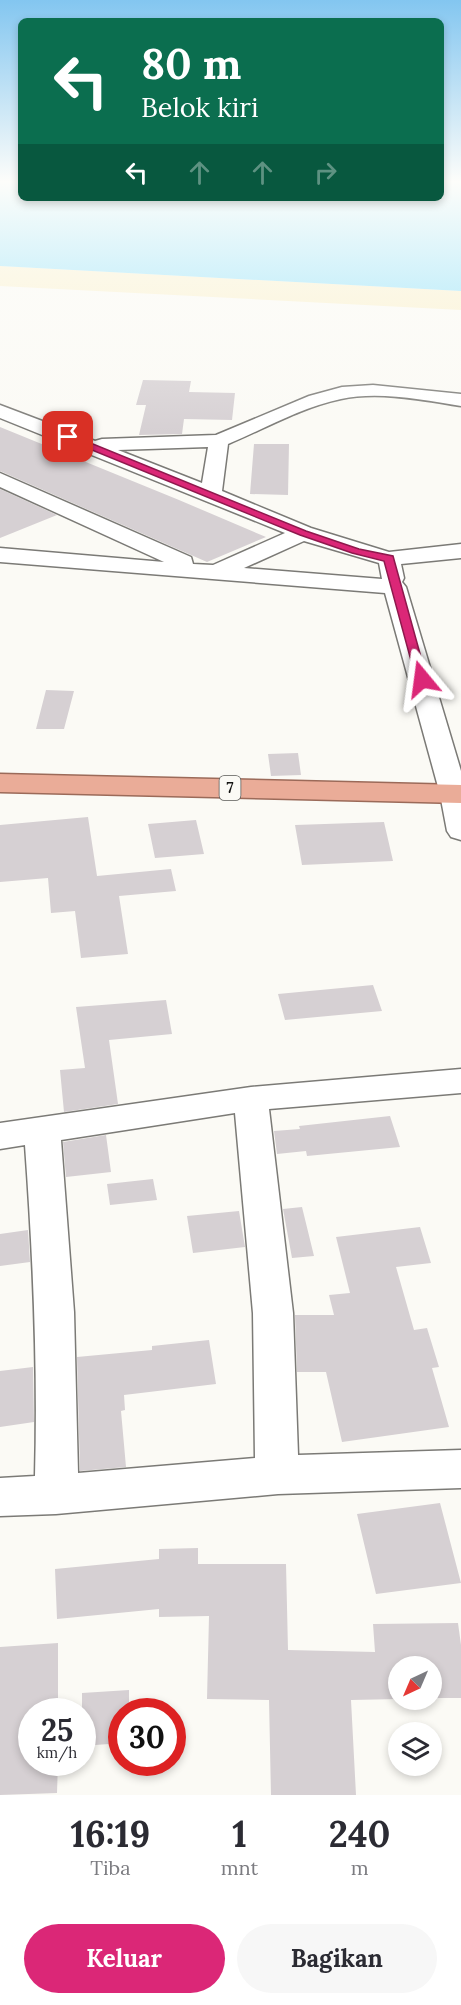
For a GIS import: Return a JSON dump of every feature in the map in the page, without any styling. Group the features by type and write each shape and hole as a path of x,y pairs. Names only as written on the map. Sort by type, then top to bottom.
{"highway":[{"name":"7","path":"0,783 458,794"}],"street":[{"path":"90,446 219,441 316,400 342,393 374,391 410,393 461,400"},
{"path":"0,411 211,494 303,533 356,551 389,558 461,551"},
{"path":"211,494 219,441"},
{"path":"0,479 210,572 303,533"},
{"path":"0,555 395,587"},
{"path":"389,558 395,587 458,794 461,831"},
{"path":"0,1136 251,1099 461,1081"},
{"path":"251,1099 273,1313 277,1475"},
{"path":"42,1129 55,1311 58,1417 56,1495"},
{"path":"0,1497 56,1495 277,1475 461,1469"}],"sand":[{"path":"0,266 461,291 461,310 0,286"}],"water":[{"path":"461,265 461,291 0,266"}],"building":[{"path":"143,380 191,381 189,392 235,393 232,420 184,419 182,434 139,435 146,405 136,405"},
{"path":"0,427 266,537 207,562 0,471"},
{"path":"254,444 289,444 288,495 250,494"},
{"path":"0,489 57,515 0,538"},
{"path":"46,690 74,691 64,729 36,729"},
{"path":"298,753 301,775 271,776 268,754"},
{"path":"88,817 97,876 171,869 176,891 119,896 128,954 81,958 75,911 51,913 48,878 0,882 0,825"},
{"path":"196,820 204,854 155,858 148,824"},
{"path":"384,822 393,861 302,865 295,825"},
{"path":"373,985 382,1011 285,1020 278,994"},
{"path":"166,1000 172,1034 109,1040 118,1104 64,1112 60,1070 85,1068 76,1007"},
{"path":"390,1116 400,1147 307,1156 306,1151 277,1154 274,1131"},
{"path":"106,1135 111,1172 66,1177 63,1142"},
{"path":"153,1179 157,1200 110,1205 107,1184"},
{"path":"302,1207 314,1256 292,1258 283,1209"},
{"path":"239,1211 245,1247 193,1253 187,1216"},
{"path":"420,1227 431,1263 396,1267 414,1330 427,1328 439,1367 432,1368 449,1427 342,1442 326,1372 297,1372 295,1315 334,1315 329,1295 350,1293 336,1237"},
{"path":"28,1230 30,1262 0,1266 0,1234"},
{"path":"209,1340 216,1384 124,1395 125,1410 121,1411 126,1467 80,1471 77,1357 152,1350 152,1346"},
{"path":"33,1367 34,1422 0,1427 0,1371"},
{"path":"440,1503 461,1583 376,1594 357,1514"},
{"path":"198,1548 198,1564 286,1564 288,1650 375,1652 373,1624 458,1623 461,1645 461,1698 442,1698 442,1656 388,1656 388,1699 351,1700 356,1795 271,1795 269,1700 207,1699 209,1616 159,1617 159,1609 57,1619 55,1569 159,1559 159,1549"},
{"path":"58,1643 58,1698 18,1698 18,1776 58,1776 57,1793 0,1795 0,1647"},
{"path":"129,1690 129,1698 108,1698 108,1744 96,1745 96,1698 82,1698 82,1693"}],"route":[{"path":"68,437 303,533 356,551 389,558 395,587 422,679"}]}
